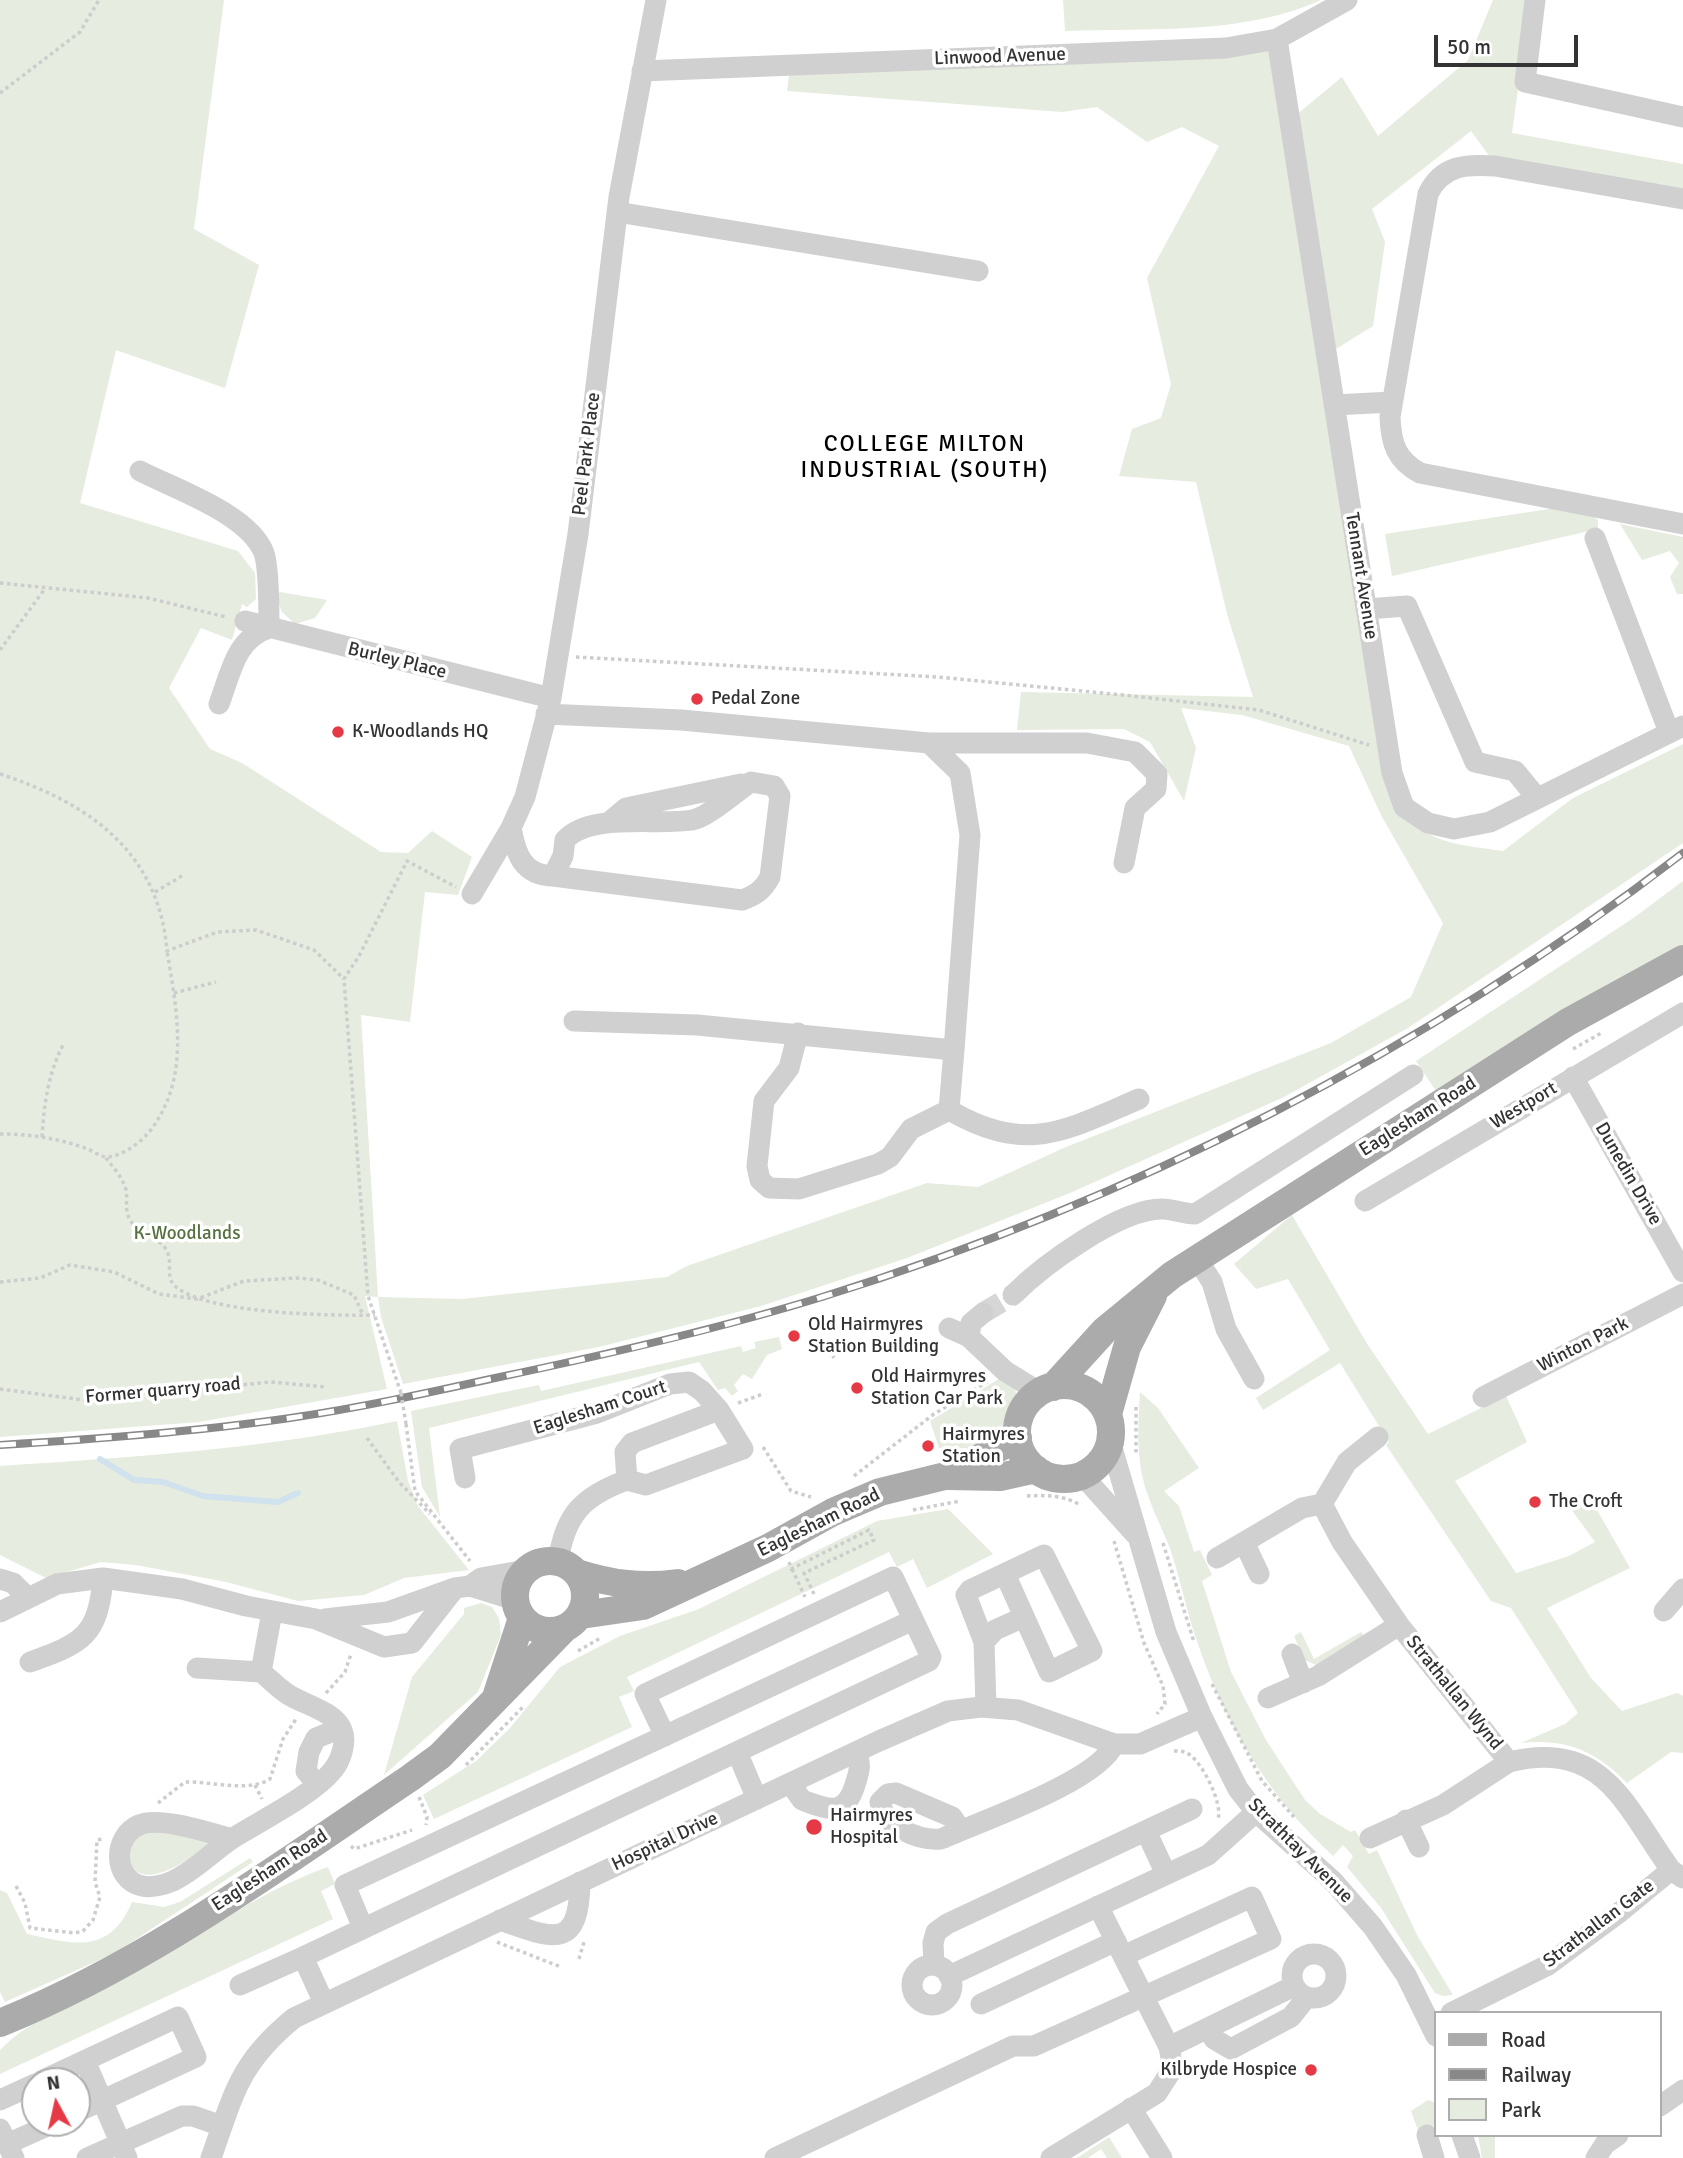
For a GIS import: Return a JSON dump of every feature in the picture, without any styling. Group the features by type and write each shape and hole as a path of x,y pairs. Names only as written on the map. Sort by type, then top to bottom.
{"main road":[{"name":"Eaglesham Road","path":"1046,1390 1105,1330 1159,1285 1197,1259 1568,1022 1683,958"},
{"name":"Eaglesham Road","path":"1109,1427 1127,1347 1159,1285"},
{"path":"1079,1387 1090,1393 1109,1427 1099,1463 1082,1475 1058,1478 1036,1469 1027,1460 1018,1438 1022,1412 1046,1390 1079,1387"},
{"name":"Eaglesham Road","path":"0,2034 10,2018 112,1969 283,1865 440,1756 496,1696 534,1662 574,1632 643,1606 698,1581 833,1512 880,1492 945,1476 1018,1438"},
{"name":"Eaglesham Road","path":"945,1476 1000,1478 1036,1469"},
{"path":"536,1564 567,1567 586,1593 574,1632 541,1630 519,1609 519,1579 526,1570 536,1564"},
{"name":"Eaglesham Road","path":"567,1567 612,1584 645,1587 698,1581"},
{"name":"Eaglesham Road","path":"496,1696 519,1609"}],"street":[{"name":"Peel Park Place","path":"472,894 511,828 525,797 548,706 578,534 617,212 656,0"},
{"name":"Linwood Avenue","path":"642,71 1226,48 1277,39 1347,0"},
{"path":"1535,0 1525,82 1683,117"},
{"name":"Tennant Avenue","path":"1277,39 1392,774 1404,807 1428,823 1454,829 1490,822 1676,729"},
{"path":"1683,200 1494,166 1471,164 1445,172 1434,181 1428,194 1390,427 1394,448 1400,459 1420,473 1683,524"},
{"path":"617,212 978,271"},
{"path":"1334,405 1392,402"},
{"path":"140,471 215,508 249,530 264,554 269,628 253,633 242,644 219,704"},
{"path":"1595,538 1676,729"},
{"path":"1366,609 1407,606 1475,762 1515,771 1537,798"},
{"name":"Burley Place","path":"245,621 548,706 929,743 1087,743 1135,752 1157,774 1156,789 1135,808 1124,863"},
{"path":"929,743 960,773 970,835 949,1110"},
{"path":"511,828 516,854 530,871 554,876 741,900 754,896 764,888 770,877 780,796 774,786 751,782 695,820 608,823 572,832 565,840 563,856 554,876"},
{"name":"Westport","path":"1365,1201 1683,1013"},
{"path":"574,1021 658,1022 798,1033 954,1050"},
{"path":"798,1033 789,1068 764,1101 757,1166 760,1180 769,1188 799,1189 878,1164 890,1157 911,1129 949,1110"},
{"path":"1013,1295 1038,1271 1091,1237 1125,1220 1165,1209 1177,1214 1195,1214 1413,1075"},
{"name":"Dunedin Drive","path":"1573,1077 1683,1272"},
{"path":"949,1110 983,1128 1027,1137 1069,1129 1139,1099"},
{"path":"1197,1259 1212,1282 1226,1329 1254,1379"},
{"name":"Winton Park","path":"1483,1397 1683,1294"},
{"path":"969,1337 971,1324 983,1313"},
{"path":"949,1328 969,1337 1005,1371 1046,1390"},
{"name":"Eaglesham Court","path":"465,1478 460,1449 597,1413 670,1384 689,1382 728,1408 743,1449 646,1485 627,1480 583,1502 567,1523 567,1567"},
{"path":"627,1480 625,1452 632,1443 728,1408"},
{"name":"Strathtay Avenue","path":"1109,1427 1149,1535 1166,1632 1202,1717 1238,1789 1255,1812 1332,1880 1373,1927 1406,1975 1434,2026"},
{"path":"1217,1558 1302,1508 1322,1504 1347,1462 1378,1437"},
{"name":"Strathtay Avenue","path":"1082,1475 1149,1535"},
{"name":"Strathallan Wynd","path":"1322,1504 1342,1542 1399,1625 1509,1762"},
{"path":"1244,1542 1259,1574"},
{"path":"986,1707 984,1642 966,1595 1005,1574 1044,1555 1092,1651 1049,1672 1005,1574"},
{"path":"316,1619 388,1612 468,1584 526,1570"},
{"path":"240,1985 929,1661 931,1657 893,1577 812,1608 645,1694 665,1736"},
{"path":"0,1612 57,1584 103,1578 182,1589 272,1612 316,1619 384,1647 412,1643 468,1584"},
{"path":"30,1662 72,1647 93,1625 101,1605 103,1578"},
{"path":"0,1579 13,1583 27,1597"},
{"path":"468,1584 519,1609"},
{"path":"1664,1611 1683,1588"},
{"path":"261,1672 272,1612"},
{"path":"384,1647 388,1612"},
{"path":"984,1642 995,1630 1024,1616"},
{"path":"363,1928 345,1885 913,1620"},
{"name":"Strathallan Wynd","path":"1268,1698 1303,1683 1399,1625"},
{"path":"1292,1654 1303,1683"},
{"path":"197,1668 261,1672 288,1695 330,1717 341,1728 343,1741 340,1758 332,1771 262,1824 232,1839 203,1863 171,1882 154,1886 130,1881 119,1862 120,1847 125,1836 139,1825 176,1825 232,1839"},
{"name":"Hospital Drive","path":"211,2158 238,2081 251,2059 294,2018 948,1711 986,1707 1018,1710 1115,1744 1140,1744 1202,1717"},
{"path":"316,1783 306,1772 309,1752 316,1738 341,1728"},
{"path":"961,1830 1076,1779 1110,1755 1115,1744"},
{"path":"737,1752 757,1799"},
{"path":"790,1783 802,1800 835,1809 845,1806 851,1800 861,1767 856,1752"},
{"name":"Strathallan Wynd","path":"1370,1838 1443,1805 1509,1762 1538,1755 1565,1757 1598,1773 1677,1874"},
{"path":"1192,1809 947,1924 936,1932 933,1943 942,1971 1098,1906 1208,1855 1255,1812"},
{"path":"1406,1820 1419,1847"},
{"path":"1146,1831 1166,1874"},
{"name":"Strathallan Gate","path":"1455,2011 1548,1965 1677,1874"},
{"path":"500,1920 552,1937 565,1933 570,1929 580,1900 580,1882"},
{"path":"775,2158 1013,2046 1034,2046 1270,1939 1252,1897 981,2004"},
{"path":"1051,2158 1157,2092 1168,2080 1173,2068 1169,2047 1098,1906"},
{"path":"303,1957 324,2003"},
{"path":"1169,2047 1209,2028 1301,1991 1291,2017 1231,2049 1214,2039 1209,2028"},
{"path":"72,2067 178,2017 196,2057 91,2106"},
{"path":"85,2061 124,2150"},
{"path":"0,2100 21,2090"},
{"path":"1662,2105 1683,2090"},
{"path":"1131,2108 1162,2158"},
{"path":"87,2158 124,2150 181,2116 193,2116 222,2126"},
{"path":"1427,2135 1434,2158"},
{"path":"1463,2137 1470,2158"},
{"path":"1596,2158 1605,2144 1615,2137"}],"path":[{"path":"0,93 80,32 99,0"},
{"path":"0,583 44,590 148,598 245,621"},
{"path":"0,650 44,590"},
{"path":"556,656 938,677 1136,696 1259,710 1388,749"},
{"path":"0,774 33,785 97,821 121,842 155,892 165,926 174,993 177,1071 173,1091 164,1112 149,1132 126,1150 106,1158"},
{"path":"433,877 407,861 359,956 344,979 368,1296 401,1393 415,1491 438,1523"},
{"path":"155,892 185,874"},
{"path":"167,951 217,932 256,930 314,950 344,979"},
{"path":"174,993 216,982"},
{"path":"42,1137 44,1105 53,1066 63,1045"},
{"path":"0,1134 42,1137 86,1148 106,1158 124,1183 129,1219 137,1230 154,1238 166,1250 169,1279 176,1287 197,1300"},
{"path":"0,1282 40,1278 70,1265 114,1272 159,1294 283,1312 375,1315"},
{"path":"197,1300 244,1281 297,1278 318,1280 354,1295 363,1315"},
{"path":"822,1338 834,1358"},
{"path":"847,1482 934,1414 1005,1371"},
{"name":"Former quarry road","path":"0,1389 84,1400 271,1381 326,1387"},
{"path":"728,1408 763,1394"},
{"path":"1136,1401 1138,1465"},
{"path":"367,1438 399,1482 462,1549 468,1584"},
{"path":"757,1438 791,1491 808,1497 827,1497 833,1512"},
{"path":"788,1560 791,1569 812,1608 818,1603 804,1573 874,1540 869,1530 791,1569"},
{"path":"1149,1535 1195,1646"},
{"path":"779,1561 799,1554"},
{"path":"574,1632 608,1634"},
{"path":"155,1805 185,1782 248,1786 262,1784 270,1779 283,1739 291,1724 345,1672 358,1636"},
{"path":"1210,1680 1262,1781 1299,1822"},
{"path":"463,1767 508,1725 532,1696"},
{"path":"406,1800 418,1795 427,1817 426,1825"},
{"path":"351,1846 359,1838"},
{"path":"16,1886 25,1903 30,1928 75,1933 83,1931 98,1910 100,1897 95,1882 97,1840 109,1839"}],"green space":[{"name":"K-Woodlands","path":"0,0 224,0 194,229 259,265 225,388 116,350 80,503 238,551 255,573 256,599 247,607 242,604 232,640 201,628 169,688 210,749 242,763 381,852 408,853 432,831 472,857 458,895 425,892 410,1022 361,1015 378,1297 365,1296 387,1389 199,1422 0,1437"},
{"path":"1063,0 1321,0 1261,19 1195,28 1065,31"},
{"path":"1493,0 1530,0 1512,133 1683,164 1683,191 1493,161 1471,131 1372,209 1385,242 1373,326 1320,359 1393,803 1418,827 1442,840 1503,851 1573,798 1683,744 1683,843 1408,1028 1284,1097 1070,1193 907,1258 761,1306 599,1347 403,1384 381,1317 378,1297 462,1299 667,1277 687,1266 927,1183 978,1187 1066,1147 1331,1043 1411,997 1443,923 1382,817 1349,746 1242,715 1181,708 1196,748 1184,801 1150,742 1124,729 1017,730 1021,692 1253,697 1227,614 1196,482 1119,476 1132,429 1161,418 1171,384 1147,278 1219,146 1182,127 1147,142 1097,107 1062,112 787,91 790,65 1277,39 1290,120 1342,77 1378,136 1468,60"},
{"path":"1575,505 1598,520 1598,529 1392,576 1385,534"},
{"path":"1620,524 1683,537 1683,594 1677,594 1670,577 1679,563 1670,551 1642,560"},
{"path":"280,592 327,600 315,618 295,624 282,612 276,597"},
{"path":"1683,881 1683,945 1603,988 1436,1091 1416,1061 1635,917"},
{"path":"1292,1215 1366,1342 1428,1434 1506,1396 1527,1442 1455,1481 1516,1573 1569,1556 1595,1542 1563,1498 1588,1494 1630,1568 1547,1608 1591,1678 1622,1711 1677,1693 1683,1696 1683,1753 1671,1752 1627,1783 1604,1763 1579,1749 1552,1743 1521,1743 1565,1724 1578,1713 1511,1608 1491,1601 1386,1445 1389,1442 1340,1363 1263,1410 1256,1398 1330,1350 1288,1279 1256,1289 1234,1264"},
{"path":"779,1337 782,1349 767,1355 752,1379 743,1374 734,1385 738,1391 732,1396 725,1388 718,1390 699,1362 429,1428 440,1517 422,1487 411,1411 539,1385 541,1391 741,1346 743,1352 756,1348 754,1342"},
{"path":"1002,1377 1015,1389 1018,1401 1004,1431 983,1448 939,1448 930,1421"},
{"path":"1140,1392 1158,1408 1199,1468 1164,1491 1179,1506 1194,1552 1200,1550 1212,1575 1202,1581 1231,1672 1266,1740 1305,1800 1320,1814 1351,1832 1355,1830 1369,1854 1377,1850 1417,1935 1453,1995 1435,1993 1381,1908 1347,1867 1353,1856 1343,1845 1333,1856 1311,1834 1270,1785 1236,1732 1209,1674 1171,1551 1145,1487 1139,1452"},
{"path":"397,1421 408,1481 418,1506 469,1570 404,1578 364,1595 298,1601 226,1582 136,1565 101,1562 46,1578 0,1555 0,1466 249,1445"},
{"path":"948,1509 993,1554 927,1588 913,1559 897,1567 889,1552 627,1677 634,1691 619,1697 632,1727 434,1819 423,1795 476,1761 510,1728 560,1667 620,1636 699,1609 877,1521"},
{"path":"481,1603 492,1607 499,1618 501,1635 478,1692 384,1775 412,1677 464,1614 464,1608"},
{"path":"1301,1632 1314,1659 1361,1632 1365,1637 1318,1666 1305,1660 1294,1636"},
{"path":"146,1829 215,1837 184,1862 157,1874 145,1874 135,1870 128,1859 135,1835"},
{"path":"250,1858 253,1862 115,1953 5,2002 0,1992 0,1890 7,1893 27,1934 74,1943 88,1942 112,1931 123,1919 132,1902 164,1907 180,1902"},
{"path":"328,1867 335,1884 321,1891 333,1919 0,2074 0,2050 28,2027 125,1978 275,1890"},
{"path":"1428,2100 1434,2102 1434,2126 1419,2133 1411,2111"},
{"path":"1109,2137 1122,2158 1107,2158 1101,2149 1088,2158 1077,2158"},
{"path":"1478,2137 1495,2137 1495,2158 1482,2158"}],"waterway":[{"path":"100,1459 134,1480 163,1482 203,1496 278,1502 298,1493"}],"tunnel":[{"path":"983,1313 1013,1295"}],"railway":[{"path":"0,1445 109,1438 254,1423 393,1400 701,1331 822,1297 937,1258 1051,1215 1163,1166 1272,1113 1380,1055 1484,992 1585,925 1683,853"}],"place":[{"name":"Pedal Zone","path":"697,699"},
{"name":"K-Woodlands HQ","path":"338,732"},
{"name":"Old Hairmyres Station Building","path":"794,1336"},
{"name":"Old Hairmyres Station Car Park","path":"857,1388"},
{"name":"Hairmyres Station","path":"928,1446"},
{"name":"The Croft","path":"1535,1502"},
{"name":"Hairmyres Hospital","path":"814,1827"},
{"name":"Kilbryde Hospice","path":"1311,2070"}],"district":[{"name":"COLLEGE MILTON INDUSTRIAL (SOUTH)","path":"925,458"}]}
